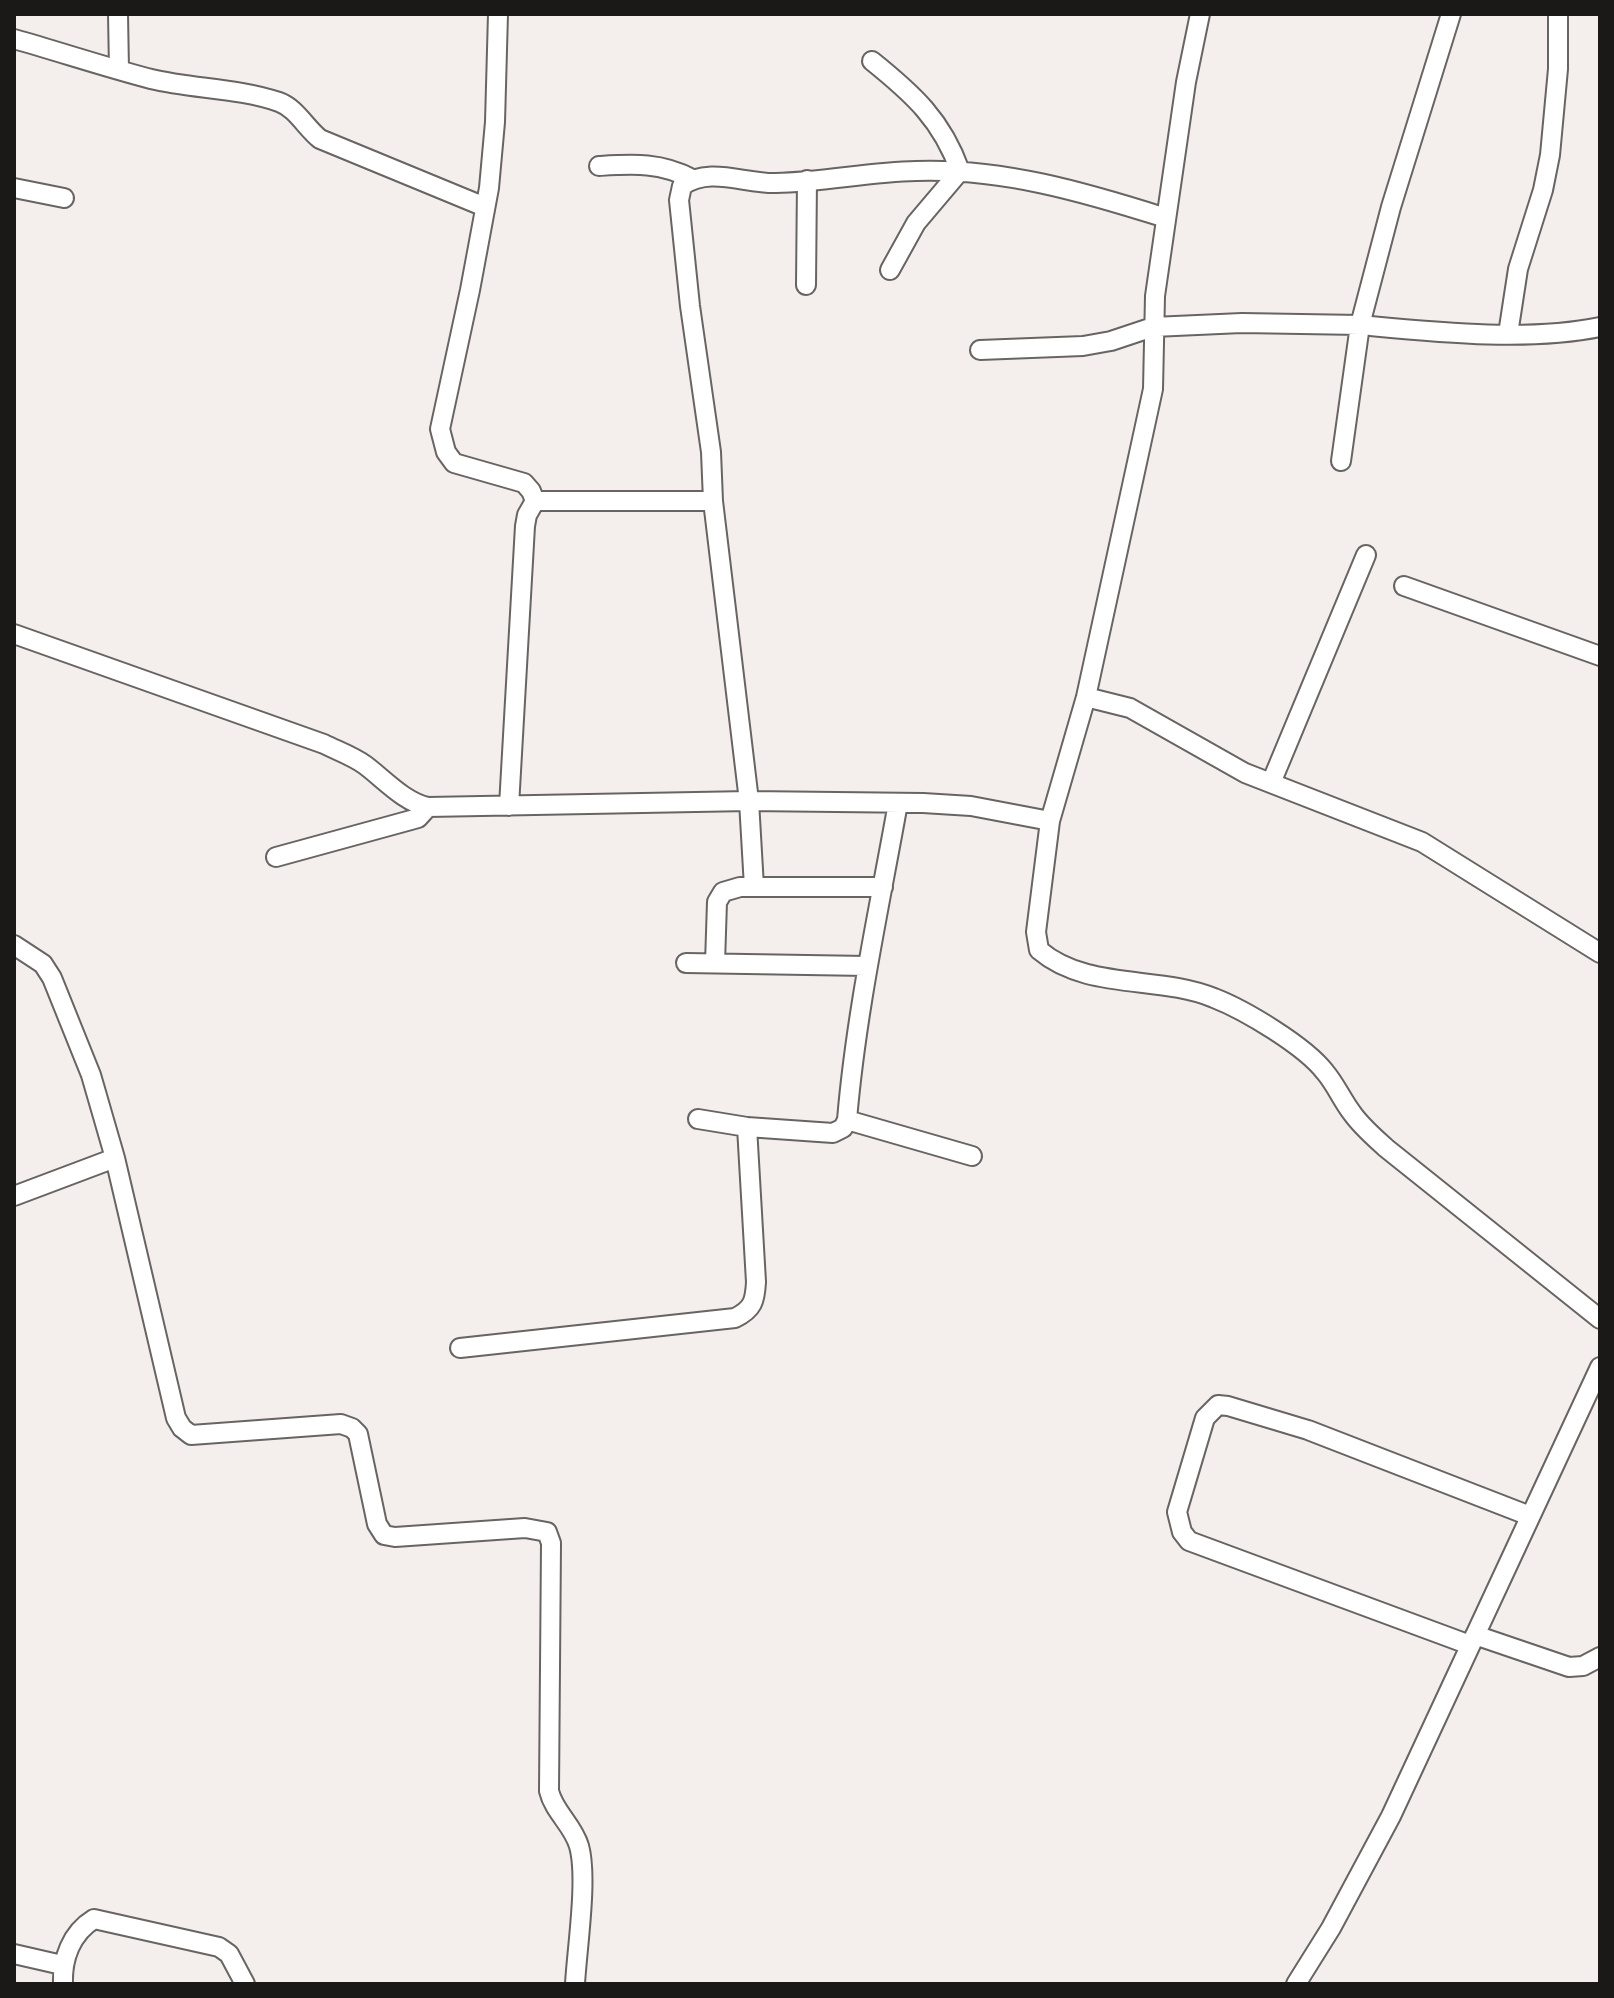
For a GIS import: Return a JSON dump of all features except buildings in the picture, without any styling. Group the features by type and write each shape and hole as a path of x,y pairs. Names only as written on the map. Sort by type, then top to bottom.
{"street":[{"path":"118,14 119,70"},
{"path":"498,14 495,122 485,207 442,416 441,441 454,463 524,483 535,501"},
{"path":"1200,14 1186,82 1166,218 1153,327 1153,389 1086,697 1050,821 1036,932 1039,950 1059,966 1216,998 1308,1054 1324,1071 1357,1119 1386,1148 1600,1319"},
{"path":"1341,461 1360,325 1391,207 1451,14"},
{"path":"1508,334 1518,269 1543,190 1550,155 1558,69 1558,14"},
{"path":"14,39 153,79 225,90 281,103 320,139 485,207"},
{"path":"872,61 920,102 951,145 960,171"},
{"path":"599,166 645,163 673,169 692,179"},
{"path":"754,887 749,801 713,501 711,452 690,306 679,200 682,186 692,179 707,176 775,184 882,172 960,171 1022,179 1089,193 1166,218"},
{"path":"890,270 916,223 960,171"},
{"path":"806,285 807,180"},
{"path":"14,188 64,198"},
{"path":"980,350 1083,346 1111,341 1153,327 1242,323 1360,325 1508,334 1565,333 1600,327"},
{"path":"535,501 713,501"},
{"path":"509,806 525,526 535,501"},
{"path":"1271,783 1366,555"},
{"path":"1404,586 1600,656"},
{"path":"14,634 324,744 361,762 418,805 428,807 749,801 898,803 971,806 1050,821"},
{"path":"1086,697 1130,708 1217,759 1422,842 1600,953"},
{"path":"698,1119 747,1127 833,1133 843,1128 847,1120 853,1053 867,966 898,803"},
{"path":"276,857 418,818 428,807"},
{"path":"715,963 717,902 723,892 754,887 883,887"},
{"path":"14,945 43,964 52,978 91,1075 115,1158 176,1418 182,1428 191,1435 341,1424 352,1428 358,1434 377,1524 384,1535 395,1537 525,1528 547,1532 551,1543 549,1791 552,1804 578,1843 581,1858 582,1888 575,1984"},
{"path":"686,963 867,966"},
{"path":"847,1120 972,1156"},
{"path":"460,1348 735,1318 745,1313 755,1302 756,1282 747,1127"},
{"path":"14,1196 115,1158"},
{"path":"1296,1984 1331,1928 1391,1816 1600,1367"},
{"path":"1530,1516 1308,1430 1218,1405 1205,1418 1177,1512 1182,1532 1189,1541 1473,1640 1569,1667 1583,1666 1600,1657"},
{"path":"63,1984 62,1965 83,1926 94,1919 219,1947 229,1954 245,1984"},
{"path":"14,1954 62,1965"}]}
